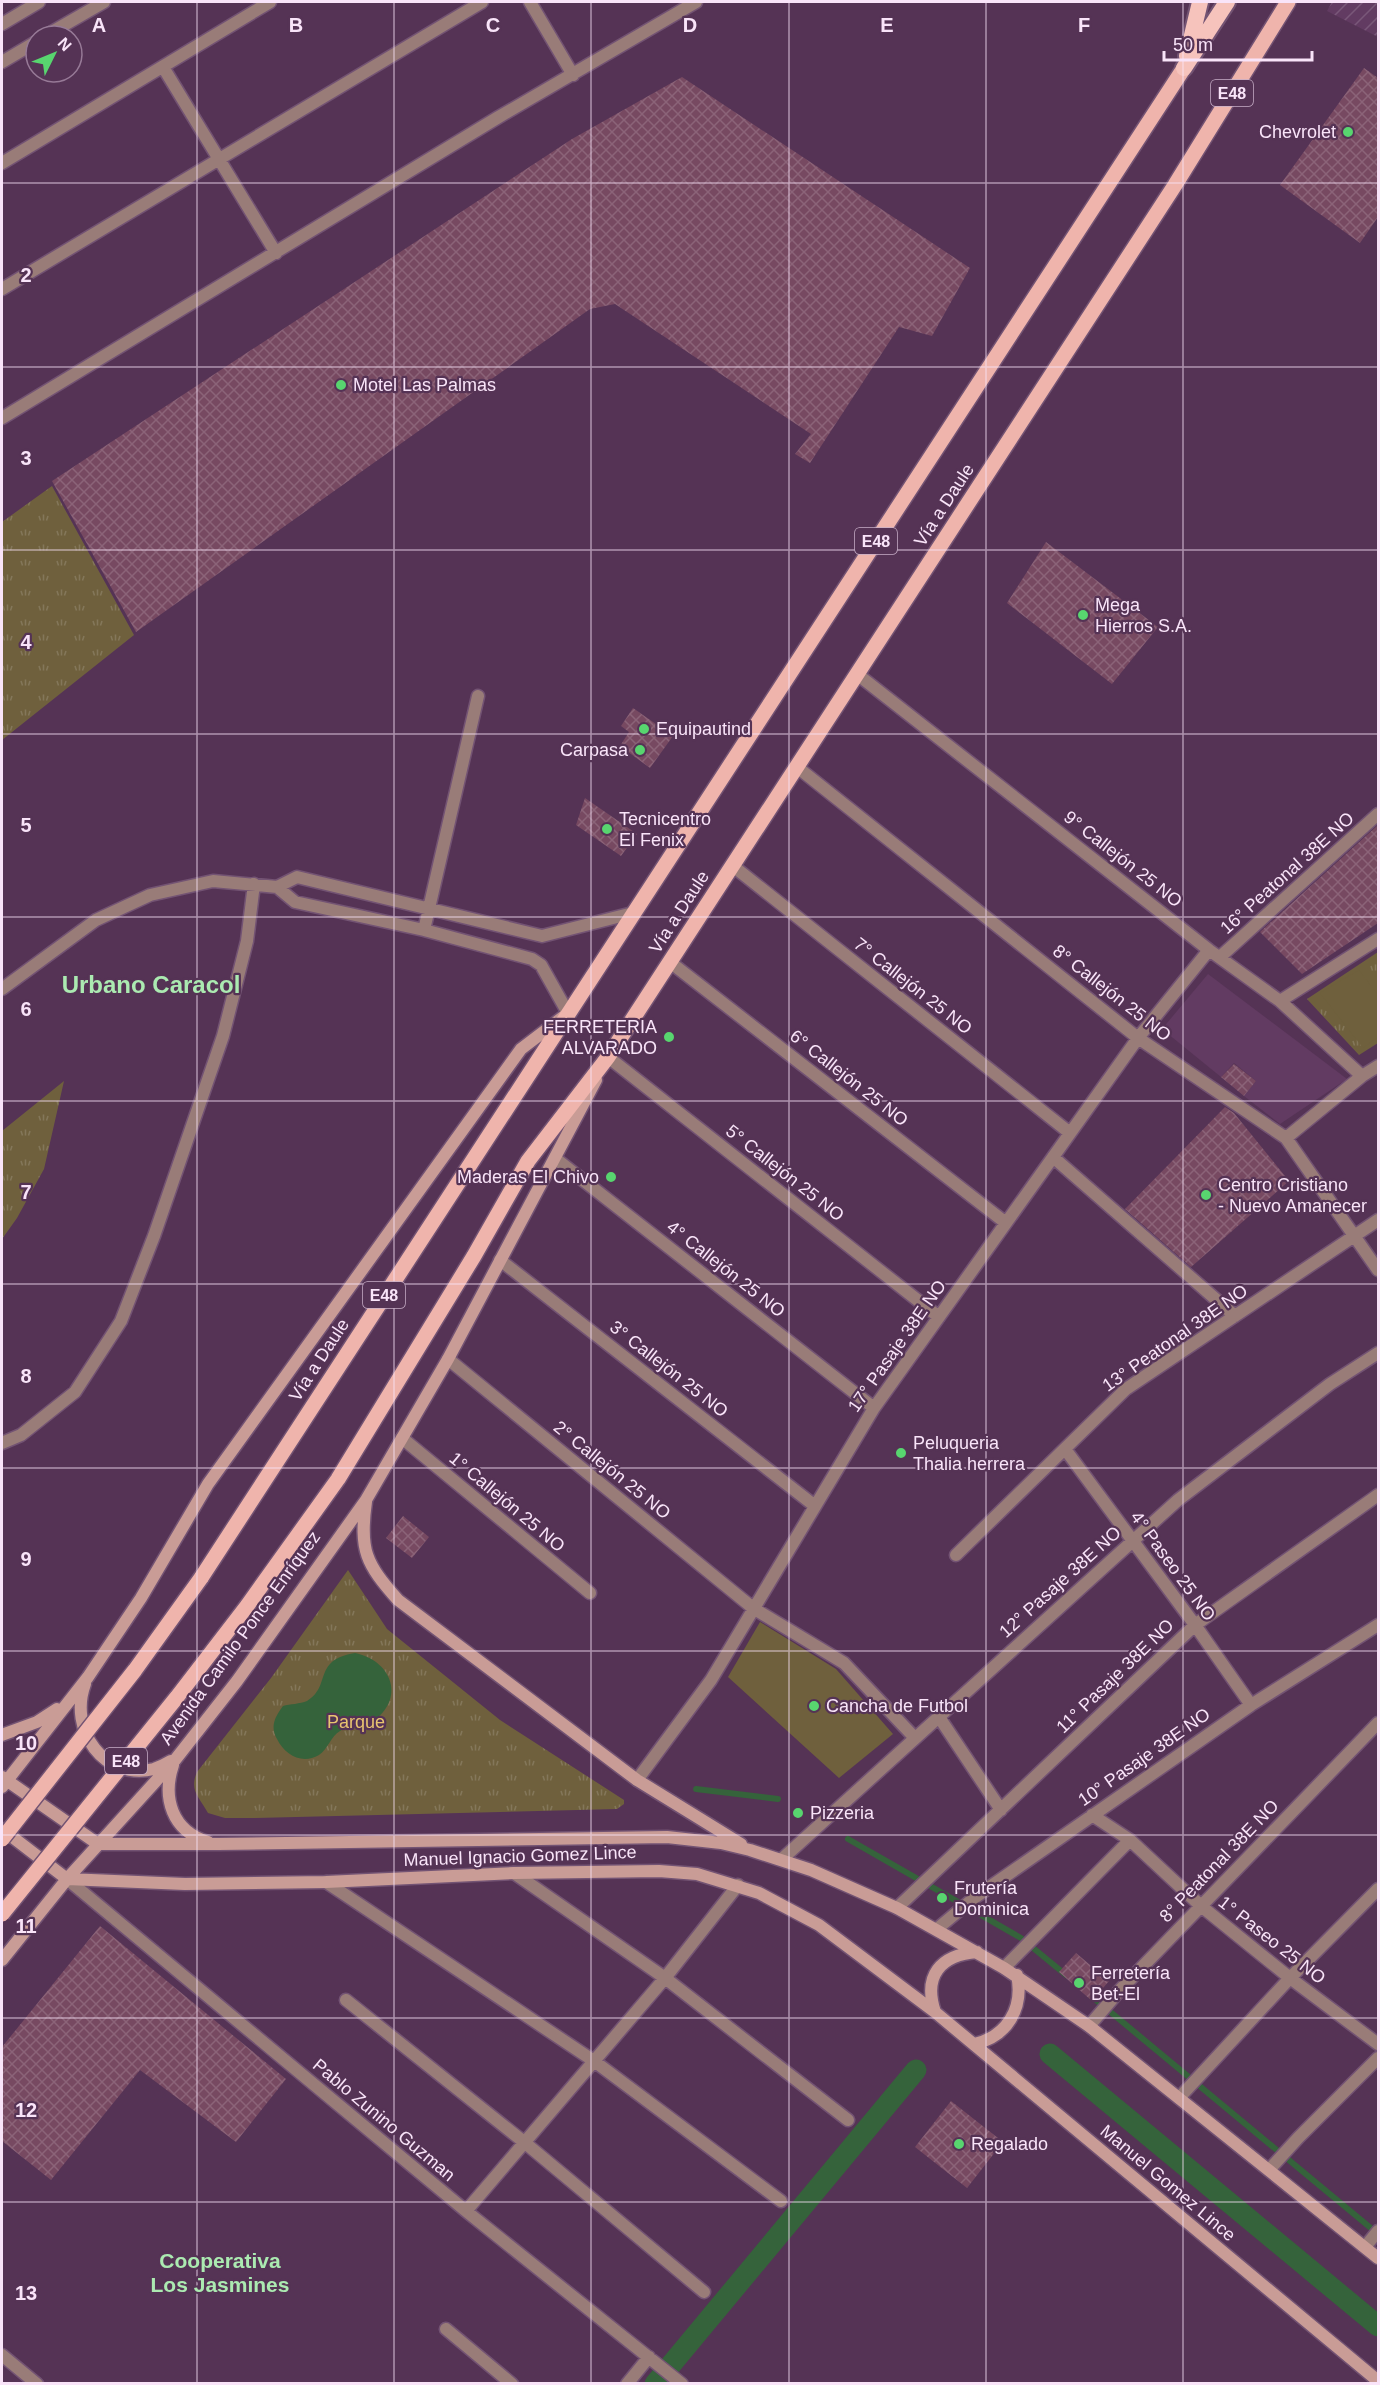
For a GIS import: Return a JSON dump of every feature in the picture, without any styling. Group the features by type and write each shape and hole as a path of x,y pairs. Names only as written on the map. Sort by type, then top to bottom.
{"highway":[{"path":"1184,68 1200,2"},
{"name":"Vía a Daule","path":"1184,68 1227,2"}],"main road":[{"name":"Vía a Daule","path":"247,1606 344,1470 468,1266 528,1161 608,1057 1175,185 1288,2"},
{"name":"Vía a Daule","path":"2,1839 135,1670 201,1578 1184,68"},
{"name":"Vía a Daule","path":"88,1677 141,1598 208,1484 521,1049 568,1013"},
{"name":"Vía a Daule","path":"366,1500 448,1359 556,1159 608,1057"},
{"name":"Avenida Camilo Ponce Enríquez","path":"2,1960 67,1879 175,1760 237,1681 366,1500"},
{"path":"366,1500 362,1529 366,1554 377,1576 398,1600 637,1780 750,1850"},
{"name":"Avenida Camilo Ponce Enríquez","path":"2,1914 177,1697 247,1606"},
{"path":"88,1677 80,1699 81,1723 90,1744 107,1761 129,1769 153,1769 175,1760"},
{"name":"E48","path":"3,1781 88,1677"},
{"path":"2,1735 38,1722 65,1704"},
{"path":"175,1760 168,1781 169,1803 179,1823 197,1838 218,1844"},
{"path":"3,1781 98,1844"},
{"path":"2,1829 67,1879"},
{"name":"Manuel Ignacio Gomez Lince","path":"98,1844 640,1837 695,1840 750,1850 782,1859 897,1908 977,1952"},
{"name":"Manuel Ignacio Gomez Lince","path":"67,1879 185,1884 326,1882 514,1873 659,1870 697,1874 780,1902 819,1925 935,2012"},
{"path":"935,2012 930,1990 938,1969 955,1955 977,1952 1017,1976 1089,2026 1378,2258"},
{"path":"974,2044 998,2035 1011,2020 1019,1999 1017,1976"},
{"name":"Manuel Gomez Lince","path":"935,2012 1378,2381"}],"street":[{"path":"2,24 39,2"},
{"path":"66,24 104,2"},
{"path":"2,162 270,2"},
{"path":"2,289 482,2"},
{"path":"530,2 573,75"},
{"path":"2,418 497,118 696,2"},
{"path":"2,62 24,49"},
{"path":"163,67 276,253"},
{"name":"9° Callejón 25 NO","path":"857,674 1209,950 1280,1001 1362,1076"},
{"path":"424,930 478,696"},
{"name":"8° Callejón 25 NO","path":"797,767 1138,1038 1286,1138 1378,1270"},
{"name":"16° Peatonal 38E NO","path":"1220,957 1378,814"},
{"name":"7° Callejón 25 NO","path":"733,866 1070,1133"},
{"path":"2,989 96,920 150,895 213,881 277,886 297,877 542,936 633,913"},
{"path":"2,1443 21,1436 75,1392 121,1321 154,1236 223,1036 247,941 254,884"},
{"path":"277,886 295,902 424,930 532,959 541,965 568,1013"},
{"path":"1280,1001 1378,939"},
{"name":"17° Pasaje 38E NO","path":"637,1780 711,1680 874,1408 1138,1038 1209,950"},
{"name":"6° Callejón 25 NO","path":"670,962 1006,1223"},
{"name":"5° Callejón 25 NO","path":"608,1057 939,1317"},
{"path":"1286,1138 1362,1076 1378,1066"},
{"path":"1053,1157 1235,1316"},
{"name":"4° Callejón 25 NO","path":"556,1159 874,1408"},
{"name":"13° Peatonal 38E NO","path":"956,1555 1126,1389 1378,1220"},
{"name":"3° Callejón 25 NO","path":"500,1260 815,1506"},
{"name":"12° Pasaje 38E NO","path":"782,1859 1178,1500 1330,1383 1378,1353"},
{"name":"2° Callejón 25 NO","path":"448,1359 753,1608 844,1663 915,1738"},
{"name":"1° Callejón 25 NO","path":"402,1438 590,1593"},
{"name":"4° Paseo 25 NO","path":"1065,1449 1251,1705"},
{"name":"11° Pasaje 38E NO","path":"897,1908 1195,1625 1378,1495"},
{"name":"10° Pasaje 38E NO","path":"937,1929 974,1898 1251,1705 1378,1625"},
{"path":"939,1717 1001,1810"},
{"name":"8° Peatonal 38E NO","path":"1089,2026 1120,1990 1378,1724"},
{"name":"1° Paseo 25 NO","path":"1092,1815 1130,1840 1201,1906 1290,1978 1378,2044"},
{"path":"1004,1968 1130,1840"},
{"path":"514,1873 665,1978 848,2121"},
{"name":"Pablo Zunino Guzman","path":"67,1879 466,2211 682,2384"},
{"path":"326,1882 594,2061 781,2201"},
{"path":"466,2211 665,1978 738,1886"},
{"path":"1179,2098 1290,1978 1378,1889"},
{"path":"346,2000 524,2142 704,2292"},
{"path":"1269,2170 1378,2058"},
{"path":"1365,2247 1378,2231"},
{"path":"446,2329 512,2384"},
{"path":"2,2355 37,2384"},
{"path":"627,2384 652,2360"}],"shaded area":[{"path":"1332,2 1378,2 1378,37 1327,11"},
{"path":"1208,974 1347,1079 1280,1124 1244,1096 1256,1081 1234,1063 1221,1077 1162,1029"},
{"path":"355,1653 377,1663 390,1680 392,1690 384,1711 371,1722 340,1731 319,1755 313,1758 300,1759 289,1754 280,1745 274,1730 274,1722 280,1710 283,1706 307,1701 319,1688 324,1674 333,1661"}],"green space":[{"path":"52,486 134,635 2,740 2,522"},
{"path":"1378,952 1378,1043 1359,1055 1307,999"},
{"path":"1359,970 1378,995 1378,1037 1363,1048 1320,993"},
{"path":"64,1081 44,1169 17,1218 2,1239 2,1131"},
{"name":"Parque","path":"348,1570 387,1629 500,1720 624,1800 624,1804 617,1809 255,1818 225,1818 208,1813 195,1789 197,1772 271,1678"},
{"name":"Cancha de Futbol","path":"760,1622 836,1669 893,1734 839,1778 728,1677"}],"building":[{"name":"Chevrolet","path":"1364,68 1378,78 1378,217 1360,243 1280,185"},
{"name":"Motel Las Palmas","path":"682,77 970,268 932,336 899,327 810,463 795,454 811,434 615,304 590,309 136,632 52,481 572,139"},
{"name":"Mega Hierros S.A.","path":"1046,542 1158,627 1112,684 1007,603"},
{"name":"Equipautind","path":"633,708 673,736 650,768 620,746 629,732 621,726"},
{"name":"Tecnicentro El Fenix","path":"585,798 637,834 621,856 576,825"},
{"path":"1378,825 1378,923 1302,974 1260,932"},
{"path":"1234,1064 1256,1081 1244,1096 1221,1077"},
{"name":"Centro Cristiano - Nuevo Amanecer","path":"1225,1107 1234,1113 1289,1181 1191,1267 1125,1209"},
{"path":"403,1516 429,1537 412,1558 386,1538"},
{"path":"100,1926 286,2079 236,2142 140,2070 51,2180 2,2141 2,2047"},
{"path":"1076,1953 1109,1981 1092,2001 1059,1972"},
{"name":"Regalado","path":"951,2101 1003,2142 967,2188 915,2147"}],"waterway":[{"path":"696,1789 778,1799"},
{"path":"848,1839 1021,1938 1066,1975"},
{"path":"1090,1995 1378,2234"},
{"path":"1050,2054 1378,2326"},
{"path":"655,2384 916,2070"}],"place":[{"name":"Chevrolet","path":"1348,132"},
{"name":"Motel Las Palmas","path":"341,385"},
{"name":"Mega Hierros S.A.","path":"1083,615"},
{"name":"Equipautind","path":"644,729"},
{"name":"Carpasa","path":"640,750"},
{"name":"Tecnicentro El Fenix","path":"607,829"},
{"name":"FERRETERIA ALVARADO","path":"669,1037"},
{"name":"Maderas El Chivo","path":"611,1177"},
{"name":"Centro Cristiano - Nuevo Amanecer","path":"1206,1195"},
{"name":"Peluqueria Thalia herrera","path":"901,1453"},
{"name":"Cancha de Futbol","path":"814,1706"},
{"name":"Pizzeria","path":"798,1813"},
{"name":"Frutería Dominica","path":"942,1898"},
{"name":"Ferretería Bet-El","path":"1079,1983"},
{"name":"Regalado","path":"959,2144"}],"district":[{"name":"Urbano Caracol","path":"151,985"},
{"name":"Cooperativa Los Jasmines","path":"220,2273"}]}
